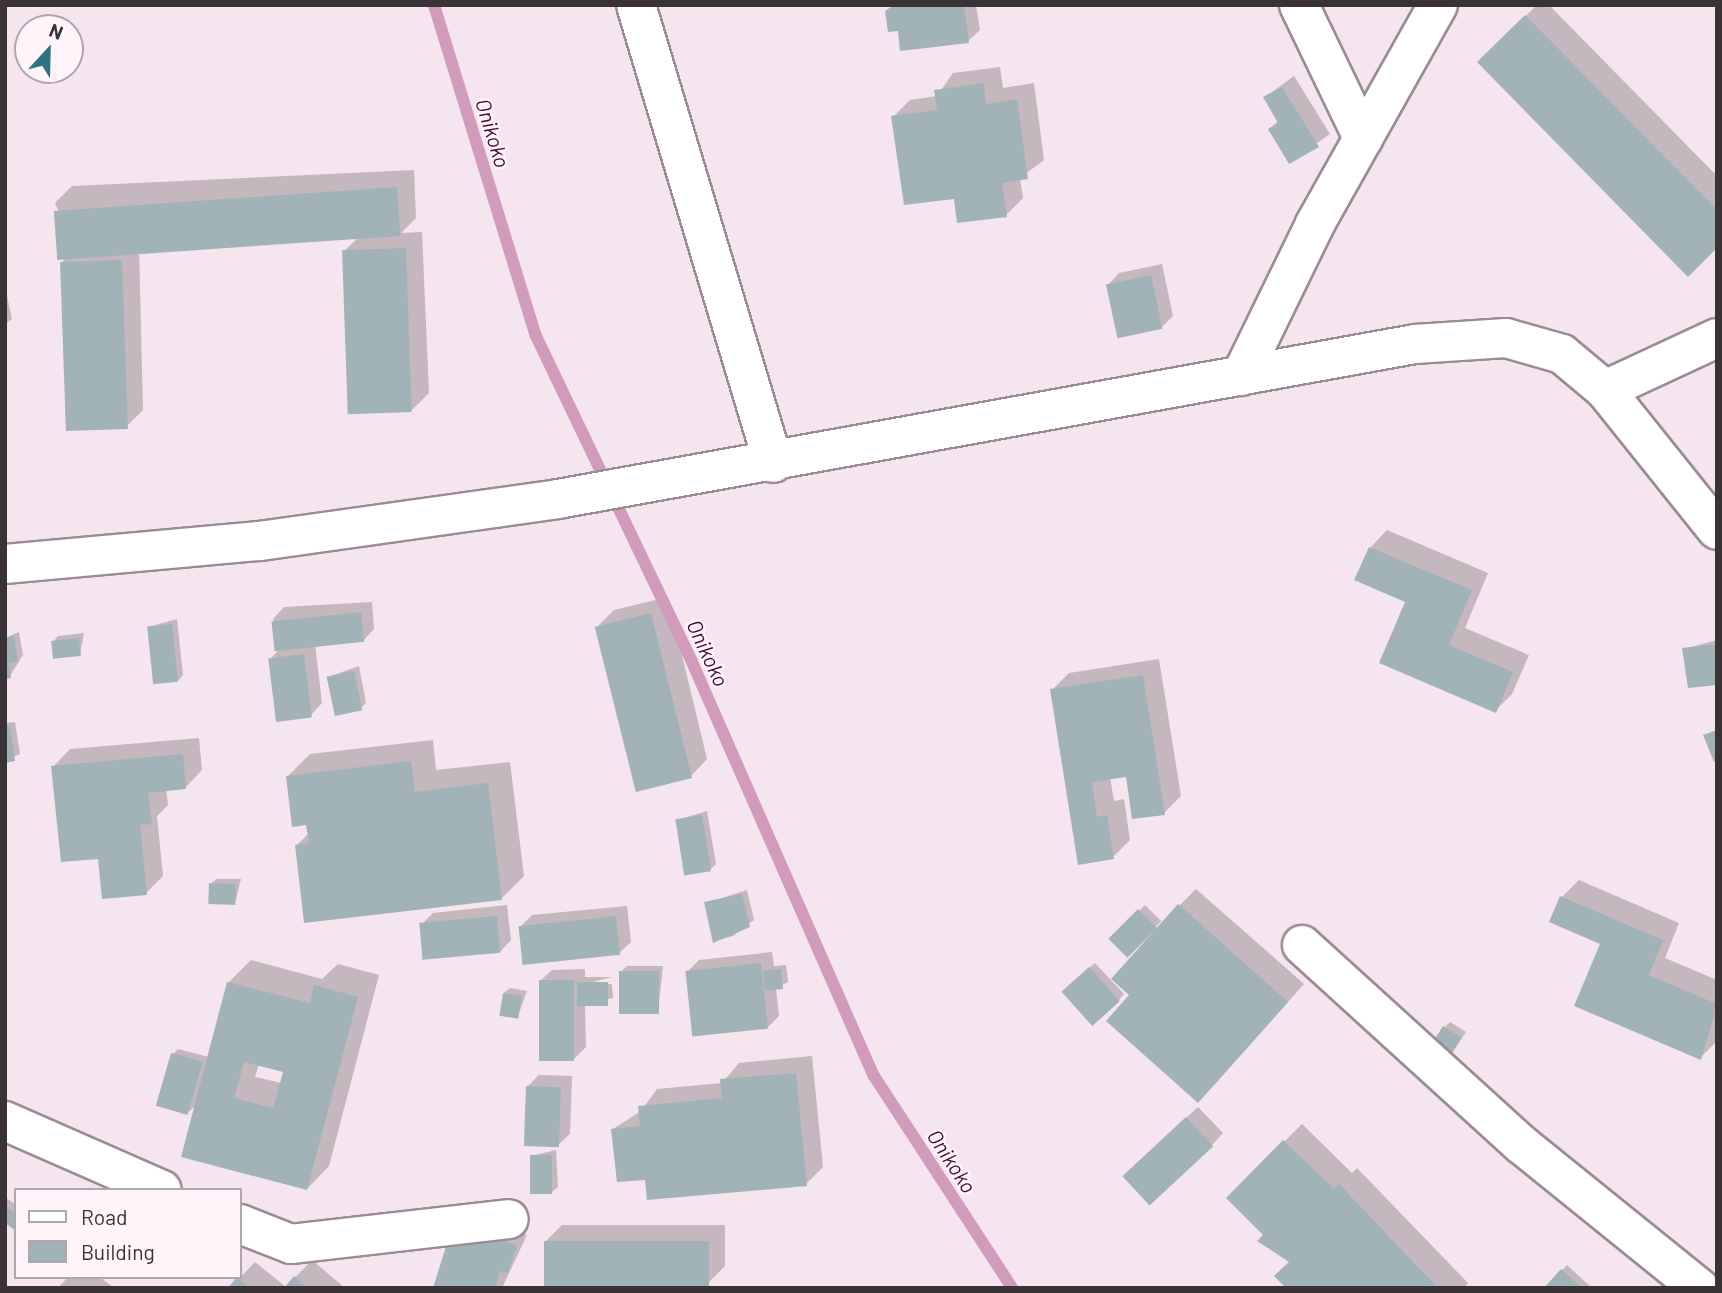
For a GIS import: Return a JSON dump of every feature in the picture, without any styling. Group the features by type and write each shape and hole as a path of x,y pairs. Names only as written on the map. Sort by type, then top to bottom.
{"main road":[{"path":"636,5 773,463"},
{"path":"1299,5 1363,138"},
{"path":"1241,376 1363,138 1438,5"},
{"path":"5,564 260,541 558,499 773,463 1415,344 1506,338 1563,354 1605,390 1717,530"},
{"path":"1605,390 1717,338"},
{"path":"1302,945 1522,1144 1699,1288"},
{"path":"5,1121 157,1188"},
{"path":"242,1225 291,1244 509,1219"}],"building":[{"path":"894,5 964,5 969,43 900,51 898,31 888,32 885,11"},
{"path":"1525,15 1717,210 1717,248 1688,277 1477,62"},
{"path":"984,83 986,104 1017,99 1028,179 1002,183 1007,217 957,223 954,199 904,205 891,116 937,110 934,90"},
{"path":"1282,87 1319,147 1289,164 1268,129 1278,123 1263,97"},
{"path":"397,187 400,236 57,260 54,211"},
{"path":"406,248 412,412 348,414 342,250"},
{"path":"122,260 128,429 66,431 60,262"},
{"path":"1151,275 1162,329 1117,338 1106,285"},
{"path":"1369,547 1472,590 1449,645 1513,672 1496,713 1379,663 1405,602 1354,580"},
{"path":"361,612 364,642 275,651 271,621"},
{"path":"651,613 692,778 636,792 595,627"},
{"path":"172,624 178,682 153,684 147,627"},
{"path":"14,636 18,662 9,663 11,678 5,679 5,638"},
{"path":"79,638 81,656 53,659 51,641"},
{"path":"1717,644 1717,685 1688,688 1682,648"},
{"path":"304,654 312,718 276,722 268,658"},
{"path":"354,671 362,710 335,716 327,677"},
{"path":"1143,675 1165,815 1132,819 1126,777 1092,782 1097,817 1107,815 1114,859 1078,865 1050,689"},
{"path":"10,726 15,761 5,763 5,727"},
{"path":"1717,730 1717,760 1714,762 1703,735"},
{"path":"183,754 186,789 148,793 152,824 140,825 147,895 102,899 98,859 61,862 51,766"},
{"path":"411,761 415,792 488,783 502,900 304,923 295,845 309,843 306,825 292,827 286,776"},
{"path":"702,815 711,871 684,876 675,819"},
{"path":"209,883 236,884 235,905 208,904"},
{"path":"742,894 750,927 713,943 704,902"},
{"path":"1560,896 1663,940 1649,975 1717,1004 1701,1060 1574,1006 1600,944 1549,922"},
{"path":"1178,904 1288,1002 1198,1103 1106,1021 1129,995 1111,979"},
{"path":"1138,909 1157,928 1127,958 1108,939"},
{"path":"497,916 500,953 423,960 419,923"},
{"path":"616,916 620,955 523,965 519,926"},
{"path":"761,963 768,1029 692,1037 685,971"},
{"path":"1089,967 1120,1001 1092,1026 1062,992"},
{"path":"781,969 783,989 765,991 763,971"},
{"path":"619,971 659,971 659,1014 619,1014"},
{"path":"539,980 574,980 574,1061 539,1061"},
{"path":"227,982 310,1003 314,985 358,997 307,1190 181,1157","holes":["244,1062 283,1072 273,1108 234,1098"]},
{"path":"577,982 608,982 608,1006 577,1006"},
{"path":"503,993 522,996 518,1019 499,1016"},
{"path":"1443,1026 1462,1038 1449,1058 1430,1046"},
{"path":"171,1053 203,1062 188,1115 156,1106"},
{"path":"796,1073 807,1186 647,1200 645,1180 617,1182 611,1129 640,1126 638,1106 722,1098 720,1079"},
{"path":"526,1086 561,1087 559,1147 524,1146"},
{"path":"1186,1117 1213,1146 1150,1206 1122,1176"},
{"path":"1283,1140 1334,1189 1339,1184 1438,1288 1286,1288 1274,1276 1289,1262 1257,1241 1263,1235 1226,1198"},
{"path":"530,1155 552,1155 552,1194 530,1194"},
{"path":"5,1206 14,1213 14,1230 5,1223"},
{"path":"474,1228 517,1246 508,1273 500,1271 495,1288 433,1288 448,1240"},
{"path":"544,1241 709,1241 709,1288 544,1288"},
{"path":"1561,1269 1582,1288 1544,1288"},
{"path":"294,1276 308,1288 284,1288"},
{"path":"235,1279 239,1279 249,1288 228,1288"}],"waterway":[{"name":"Onikoko","path":"434,5 536,336 692,662 874,1076 1012,1288"}]}
